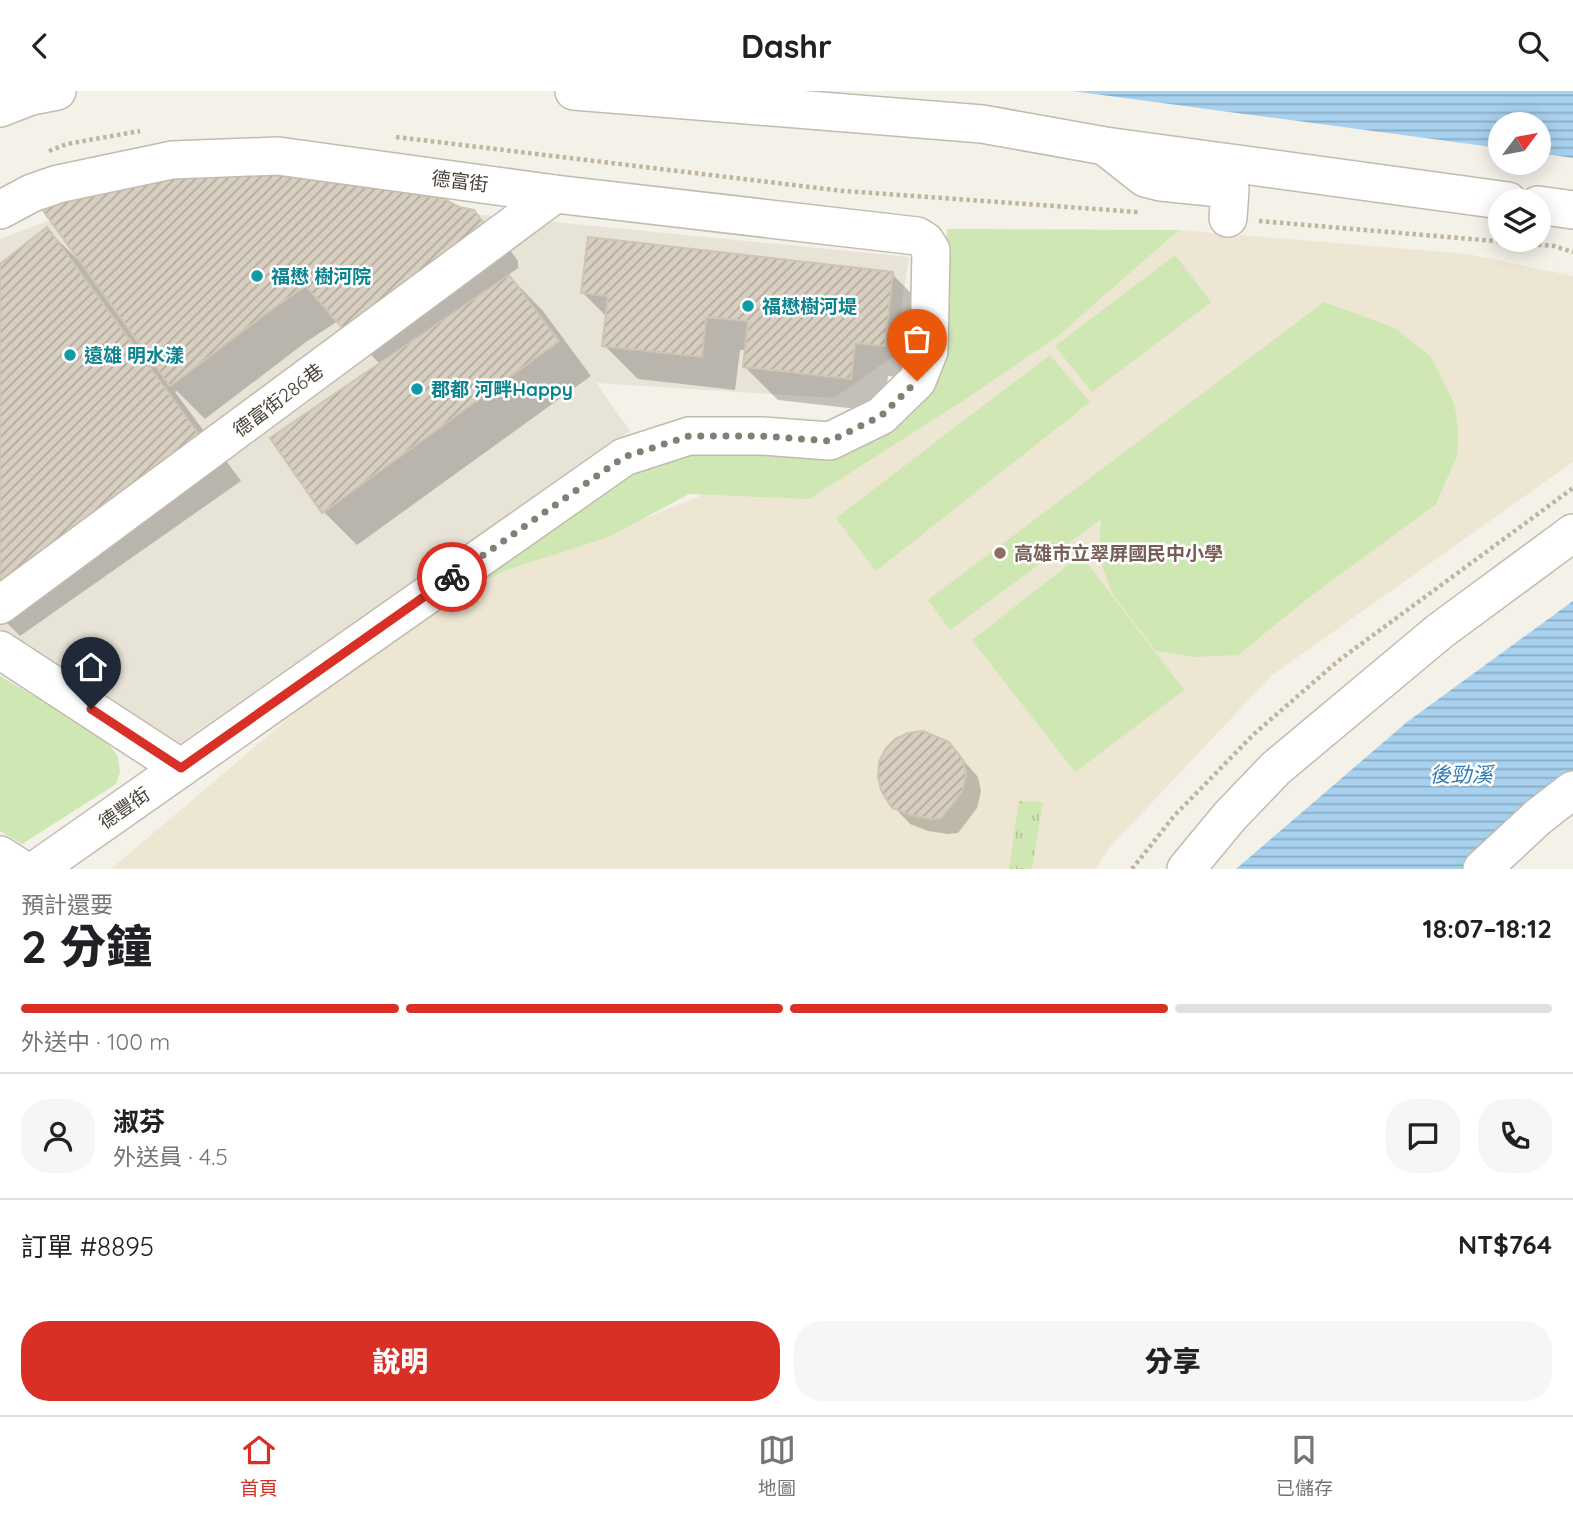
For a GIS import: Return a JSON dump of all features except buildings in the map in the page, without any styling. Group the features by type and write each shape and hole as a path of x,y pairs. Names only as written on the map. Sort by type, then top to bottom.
{"street":[{"path":"0,108 31,96 58,91"},
{"path":"574,91 982,124 1105,146 1488,198"},
{"path":"1105,146 1145,178 1230,189 1228,218"},
{"name":"德富街","path":"0,210 32,193 58,184 172,160 278,156 555,194 917,236 925,241"},
{"name":"德富街286巷","path":"0,605 555,194"},
{"path":"1551,207 1573,210"},
{"name":"德豐街","path":"37,869 624,457 689,436 762,436 830,441 881,416 917,381 929,351 931,250 925,241"},
{"path":"1186,869 1230,816 1276,768 1440,631 1573,533"},
{"path":"0,650 181,768"},
{"path":"1482,869 1538,817 1573,790"},
{"path":"0,855 22,869"}],"path":[{"path":"45,152 68,143 145,131"},
{"path":"394,137 843,191 1144,212"},
{"path":"1228,218 1554,246 1573,251"}],"shaded area":[{"path":"421,209 909,257 894,356 834,398 596,383 630,431 180,743 0,629 0,239 67,214"},
{"name":"高雄市立翠屏國民中小學","path":"1179,230 1468,254 1573,276 1573,462 1271,676 1111,846 1095,869 111,869 408,617 507,570 609,537 635,522 703,495 810,498 963,401 1057,337"}],"green space":[{"path":"947,229 1179,230 1057,337 963,401 809,499 689,494 609,537 507,570 408,617 624,457 837,445 939,358"},
{"path":"1175,255 1211,302 1092,392 1055,346"},
{"path":"1324,302 1395,328 1430,356 1454,403 1458,429 1458,453 1436,504 1307,599 1238,655 1194,657 1156,651 1113,595 1099,558 1101,519 950,630 928,600"},
{"path":"1050,355 1090,402 876,571 836,518"},
{"path":"1081,555 1184,690 1075,772 972,640"},
{"path":"0,676 104,738 118,757 120,772 116,784 22,844 0,831"},
{"path":"1019,801 1043,802 1032,869 1009,869"}],"water":[{"path":"1072,91 1573,91 1573,158 1551,155 1551,112 1488,112 1488,146"},
{"name":"後勁溪","path":"1573,601 1573,780 1479,852 1462,869 1236,869 1407,722"}],"way so far":[{"path":"452,577 624,457 689,436 762,436 830,441 881,416 917,381"}],"place":[{"name":"福懋 樹河院","path":"257,276"},
{"name":"福懋樹河堤","path":"748,306"},
{"name":"遠雄 明水漾","path":"70,355"},
{"name":"郡都 河畔Happy","path":"417,389"},
{"name":"高雄市立翠屏國民中小學","path":"1000,553"}],"route":[{"path":"91,709 181,768 452,577"}]}
